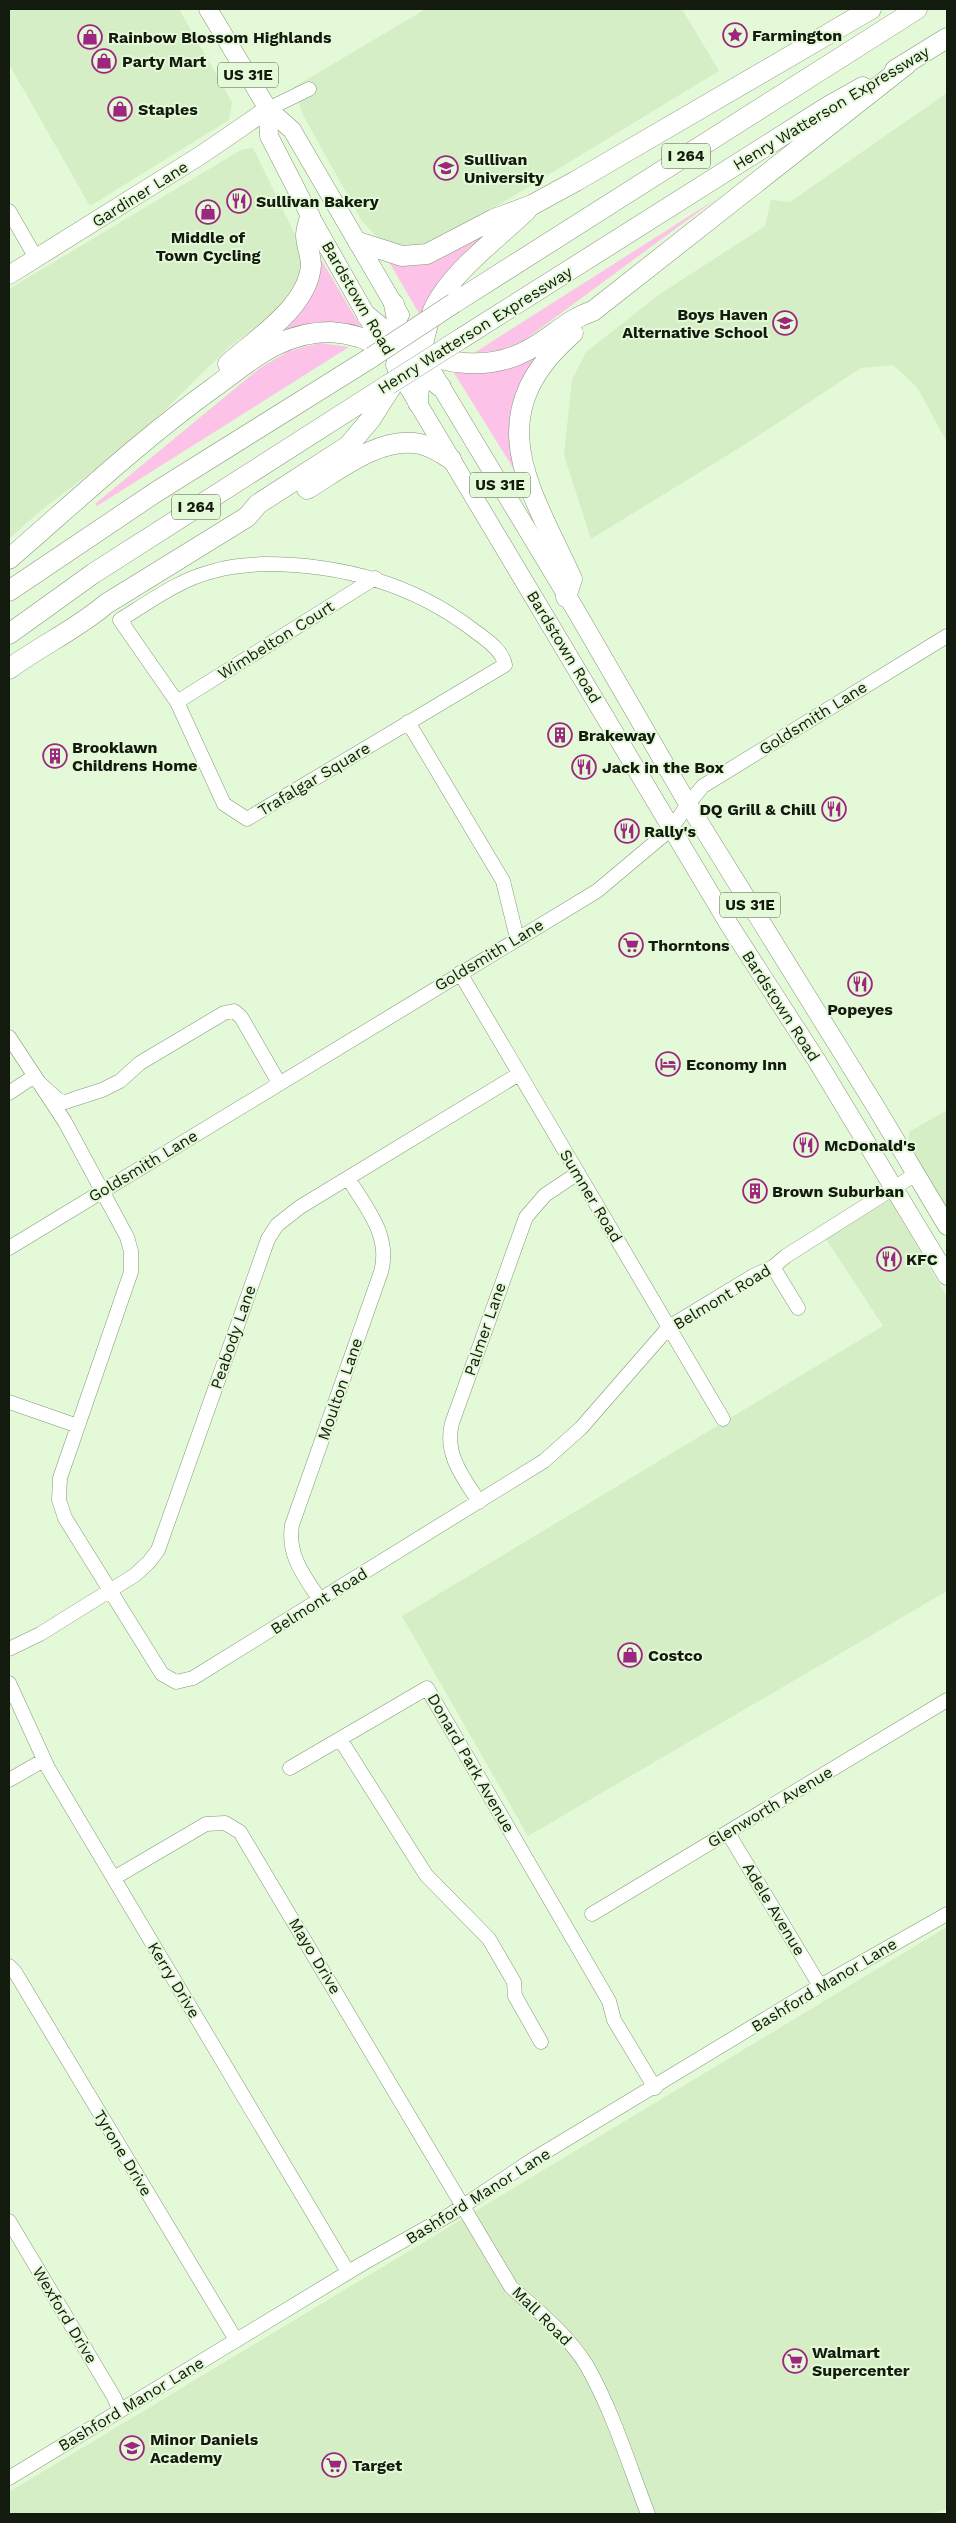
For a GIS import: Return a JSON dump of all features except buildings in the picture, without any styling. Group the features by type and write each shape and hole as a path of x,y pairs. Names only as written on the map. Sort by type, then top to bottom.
{"highway":[{"path":"358,242 388,253 416,256 439,249 494,219 532,205 871,9"},
{"name":"Henry Watterson Expressway","path":"9,634 391,359 454,303 917,9"},
{"name":"Henry Watterson Expressway","path":"9,591 156,492 391,359 462,338 829,106 907,64 947,38"},
{"path":"9,559 182,411 250,361 292,338 329,332 354,335 391,359 478,364 508,359 528,350 576,316 593,310 907,64"},
{"path":"418,403 420,361 432,312 453,281 477,255 532,205"},
{"path":"182,411 185,400 288,311 300,298 308,279 311,265 306,235 310,216"},
{"path":"391,359 394,304"},
{"path":"566,597 572,579 524,473 519,426 529,388 541,365 560,344 590,318 593,310"},
{"path":"9,669 39,647 94,614 106,604 247,518 258,504 348,446 370,420 397,378 391,359 367,316"},
{"path":"420,361 441,387"},
{"path":"247,518 264,515 358,459 393,444 419,443 451,459"}],"main road":[{"name":"Bardstown Road","path":"208,9 268,109 292,130 394,304 420,361"},
{"name":"Bardstown Road","path":"268,109 269,136 310,216 367,316"},
{"name":"Gardiner Lane","path":"9,275 197,158 268,109"},
{"name":"Bardstown Road","path":"391,359 671,829 947,1276"},
{"name":"Bardstown Road","path":"441,387 688,804 947,1226"},
{"path":"803,1041 829,1032"}],"street":[{"path":"268,109 309,89"},
{"path":"9,211 36,258"},
{"name":"Trafalgar Square","path":"300,565 325,567 375,578 436,605 482,636 503,655 505,664 247,819 224,804 177,702 120,620 166,591 197,576 242,566 300,565"},
{"name":"Wimbelton Court","path":"177,702 375,578"},
{"name":"Goldsmith Lane","path":"9,1248 597,891 671,829 703,786 947,636"},
{"path":"408,722 504,881 517,938"},
{"name":"Sumner Road","path":"460,973 723,1419"},
{"path":"9,1037 33,1077 58,1100 74,1099 102,1090 120,1081 140,1063 224,1014 234,1011 241,1017 279,1083"},
{"name":"Peabody Lane","path":"9,1649 40,1634 110,1591 144,1568 158,1550 272,1232 286,1216 519,1074"},
{"path":"9,1092 33,1077"},
{"name":"Belmont Road","path":"33,1077 65,1122 127,1238 132,1263 123,1296 60,1478 58,1500 65,1518 162,1674 176,1682 193,1678 479,1502 559,1450 581,1428 670,1327 752,1276 773,1267 786,1256 916,1174"},
{"name":"Palmer Lane","path":"479,1502 451,1452 449,1441 452,1423 526,1217 545,1195 578,1173"},
{"name":"Moulton Lane","path":"320,1600 291,1550 292,1525 381,1272 384,1254 379,1228 348,1178"},
{"path":"773,1267 798,1308"},
{"path":"9,1402 78,1426"},
{"name":"Kerry Drive","path":"9,1683 44,1760 348,2272"},
{"name":"Donard Park Avenue","path":"340,1739 427,1688 609,2000 614,2020 655,2088"},
{"name":"Glenworth Avenue","path":"592,1914 947,1700"},
{"path":"290,1768 340,1739 426,1875 489,1939 514,1982 515,1996 541,2042"},
{"path":"9,1780 44,1760"},
{"name":"Mayo Drive","path":"114,1878 206,1824 225,1823 240,1832 463,2205"},
{"name":"Adele Avenue","path":"728,1833 820,1986"},
{"name":"Bashford Manor Lane","path":"9,2478 348,2272 406,2240 532,2160 655,2088 820,1986 947,1914"},
{"name":"Tyrone Drive","path":"9,1966 15,1972 236,2340"},
{"name":"Mall Road","path":"463,2205 511,2287 551,2322 586,2365 605,2403 648,2514"},
{"name":"Wexford Drive","path":"9,2221 120,2410"}],"shaded area":[{"path":"9,9 179,9 232,102 229,120 90,206 9,64"},
{"name":"Sullivan University","path":"426,9 682,9 719,71 454,232 436,241 414,246 396,245 377,237 362,221 303,115 294,87"},
{"name":"Boys Haven Alternative School","path":"947,93 947,442 917,387 893,365 861,368 744,445 591,539 564,455 572,380 586,352 660,294 765,226 771,200 790,202"},
{"path":"253,148 300,245 304,268 295,296 229,347 134,440 40,511 9,539 9,289 241,150"},
{"path":"716,199 523,341 501,350 474,353"},
{"path":"498,225 472,245 444,275 420,315 388,260"},
{"path":"316,251 362,329 269,339"},
{"path":"320,343 349,347 97,506 95,504 260,368 289,351"},
{"path":"546,348 528,377 523,484 451,368"},
{"path":"947,1110 947,1208 908,1143 909,1132"},
{"path":"890,1200 947,1297 947,1591 528,1836 402,1616 883,1326 826,1239"},
{"path":"947,1927 947,2509 929,2514 9,2514 9,2492"}],"place":[{"name":"Farmington","path":"735,35"},
{"name":"Rainbow Blossom Highlands","path":"90,37"},
{"name":"Party Mart","path":"104,61"},
{"name":"Staples","path":"120,109"},
{"name":"Sullivan University","path":"446,168"},
{"name":"Sullivan Bakery","path":"239,201"},
{"name":"Middle of Town Cycling","path":"208,212"},
{"name":"Boys Haven Alternative School","path":"785,323"},
{"name":"Brakeway","path":"560,735"},
{"name":"Brooklawn Childrens Home","path":"55,756"},
{"name":"Jack in the Box","path":"584,767"},
{"name":"DQ Grill & Chill","path":"834,809"},
{"name":"Rally's","path":"627,831"},
{"name":"Thorntons","path":"631,945"},
{"name":"Popeyes","path":"860,984"},
{"name":"Economy Inn","path":"668,1064"},
{"name":"McDonald's","path":"806,1145"},
{"name":"Brown Suburban","path":"755,1191"},
{"name":"KFC","path":"889,1259"},
{"name":"Costco","path":"630,1655"},
{"name":"Walmart Supercenter","path":"795,2361"},
{"name":"Minor Daniels Academy","path":"132,2448"},
{"name":"Target","path":"334,2465"}]}
